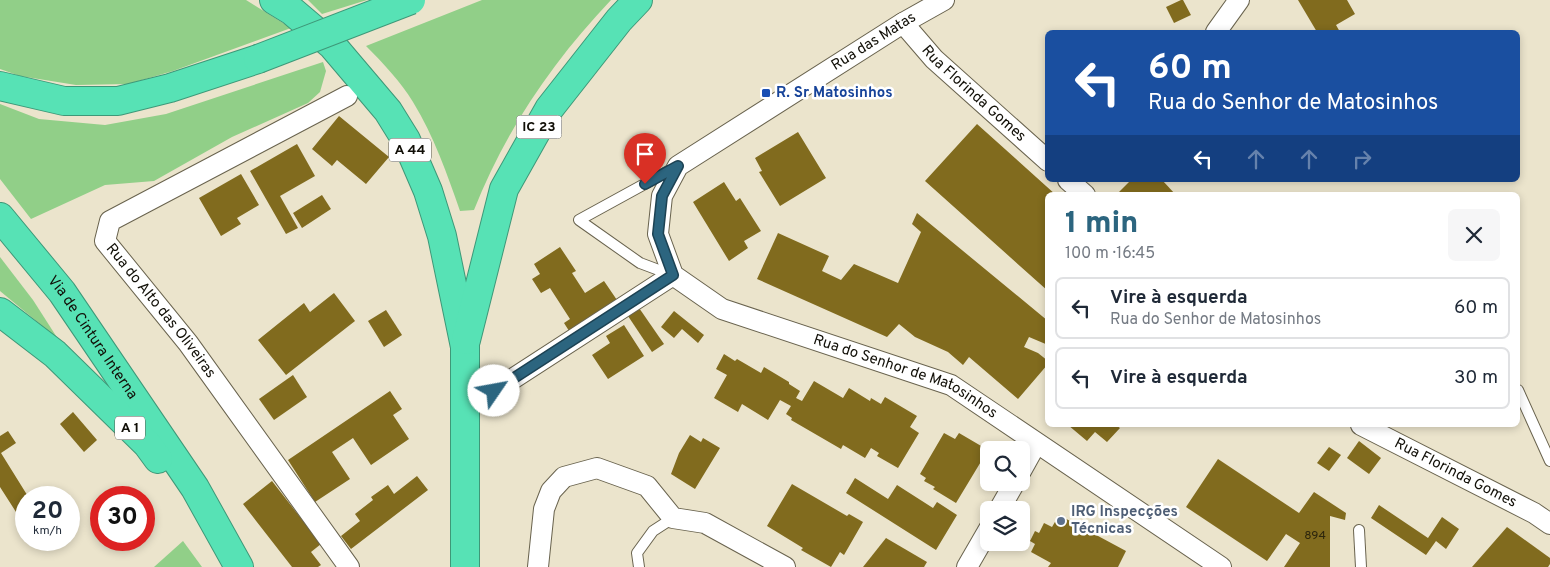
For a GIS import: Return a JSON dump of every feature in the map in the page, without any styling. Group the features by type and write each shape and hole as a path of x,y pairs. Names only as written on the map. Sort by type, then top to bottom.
{"highway":[{"name":"A 44","path":"274,0 292,11 332,46 388,111 406,140 428,191 442,236 464,347 466,567"},
{"path":"0,86 64,101 118,101 170,88 258,58 411,0"},
{"name":"IC 23","path":"464,347 504,189 549,109 638,0"},
{"name":"Via de Cintura Interna","path":"0,217 62,292 195,488 239,566"},
{"name":"A 1","path":"0,312 55,354 147,444 239,566"}],"street":[{"name":"Rua das Matas","path":"678,166 903,23 944,0"},
{"path":"1217,30 1238,0"},
{"name":"Rua Florinda Gomes","path":"903,23 934,59 1045,158"},
{"name":"Rua do Alto das Oliveiras","path":"347,96 110,221 105,241 188,343 349,567"},
{"path":"494,391 673,275 658,234 662,196 678,166"},
{"path":"1070,182 1082,192"},
{"name":"Rua do Senhor de Matosinhos","path":"673,275 722,309 951,385 1221,567"},
{"name":"Rua Florinda Gomes","path":"1365,427 1534,513 1550,524"},
{"path":"1030,455 1036,444"},
{"path":"538,567 544,508 551,491 564,477 597,468 647,486 673,518 705,524 786,567"},
{"path":"967,567 980,545"}],"lane":[{"path":"673,275 640,263 579,220 678,166"},
{"path":"1520,394 1550,461"},
{"path":"639,567 637,553 653,531 673,518"},
{"path":"1359,530 1361,567"}],"green space":[{"path":"0,0 246,0 291,28 173,71 128,84 76,85 20,76 0,69"},
{"path":"308,0 367,0 322,14"},
{"path":"482,0 611,0 569,47 532,98 500,152 474,210 460,211 440,155 421,115 397,80 366,46"},
{"path":"323,62 326,71 320,92 308,103 232,137 154,181 105,185 31,219 0,179 0,104 39,119 105,125 166,114"},
{"path":"0,257 33,300 58,339 0,291"},
{"path":"183,541 202,567 154,567"}],"building":[{"path":"1183,0 1191,15 1174,23 1166,7"},
{"path":"1298,0 1347,0 1355,14 1336,25 1339,30 1316,30"},
{"path":"339,116 389,157 366,184 337,160 332,166 312,149"},
{"path":"977,124 1053,192 1045,192 1045,288 925,181"},
{"path":"798,132 826,178 780,206 759,172 762,171 755,158"},
{"path":"297,144 315,176 280,196 298,228 286,234 250,171"},
{"path":"241,174 259,205 237,218 241,224 221,236 199,198"},
{"path":"724,182 736,201 740,198 761,231 744,241 748,248 729,261 693,202"},
{"path":"1129,182 1164,182 1173,192 1119,192"},
{"path":"322,195 331,209 302,228 293,213"},
{"path":"917,213 1045,319 1045,344 1029,337 1024,347 1038,353 1045,359 1045,368 1018,399 969,357 963,365 948,352 915,337 899,324 887,337 757,279 778,233 829,256 822,271 841,280 854,264 898,283 921,232 912,224"},
{"path":"560,247 576,271 572,273 585,293 604,281 619,303 571,334 564,323 570,319 550,288 541,293 532,279 540,274 534,264"},
{"path":"334,293 355,321 286,375 258,340 304,303 310,312"},
{"path":"637,305 664,344 652,352 626,313"},
{"path":"386,310 402,335 384,347 368,321"},
{"path":"674,311 704,335 698,343 682,329 674,338 661,327"},
{"path":"624,325 644,356 608,379 592,355 610,343 606,336"},
{"path":"724,354 761,373 764,367 789,382 789,384 800,391 796,398 802,401 814,381 843,398 849,388 870,401 871,398 881,404 885,397 917,416 910,427 919,433 898,468 877,456 879,453 871,448 865,458 843,445 841,449 791,420 792,418 786,414 791,406 780,400 768,420 742,404 738,412 714,398 727,375 716,369"},
{"path":"293,375 307,397 274,420 259,399"},
{"path":"390,391 402,409 393,415 409,439 371,465 353,438 332,452 350,479 315,502 288,460"},
{"path":"73,412 97,440 84,452 60,424"},
{"path":"1070,427 1120,428 1107,442 1095,432 1087,441"},
{"path":"8,431 16,443 1,453 22,486 15,486 15,510 0,487 0,436"},
{"path":"944,433 955,439 959,433 980,445 980,463 956,503 933,489 935,487 924,481 926,478 920,474"},
{"path":"690,435 701,442 703,438 720,448 695,489 671,474 679,453"},
{"path":"1359,441 1381,458 1369,474 1347,458"},
{"path":"1329,447 1341,455 1329,471 1317,463"},
{"path":"1218,459 1299,513 1314,492 1346,513 1345,520 1330,516 1330,567 1284,567 1300,543 1286,534 1267,561 1186,507"},
{"path":"417,476 428,490 351,549 341,536 360,521 355,514 373,500 371,497 388,485 394,494"},
{"path":"855,478 888,499 897,485 933,508 937,502 957,515 936,550 846,493"},
{"path":"272,481 321,544 311,552 321,565 318,567 292,567 243,504"},
{"path":"792,484 847,516 849,514 863,522 844,555 840,552 831,567 801,550 803,548 767,526"},
{"path":"1379,505 1428,538 1442,517 1459,529 1446,549 1436,541 1426,555 1371,518"},
{"path":"1059,515 1126,551 1118,567 1048,567 1051,563 1031,552 1035,544 1030,541 1035,531 1039,533 1044,523 1052,527"},
{"path":"1507,527 1550,558 1548,567 1472,567"},
{"path":"886,538 927,562 924,567 863,567"}],"place":[{"name":"R. Sr Matosinhos","path":"766,93"},
{"name":"IRG Inspecções Técnicas","path":"1061,521"}],"route":[{"path":"494,391 673,275 658,234 662,196 678,166 645,184"}]}
